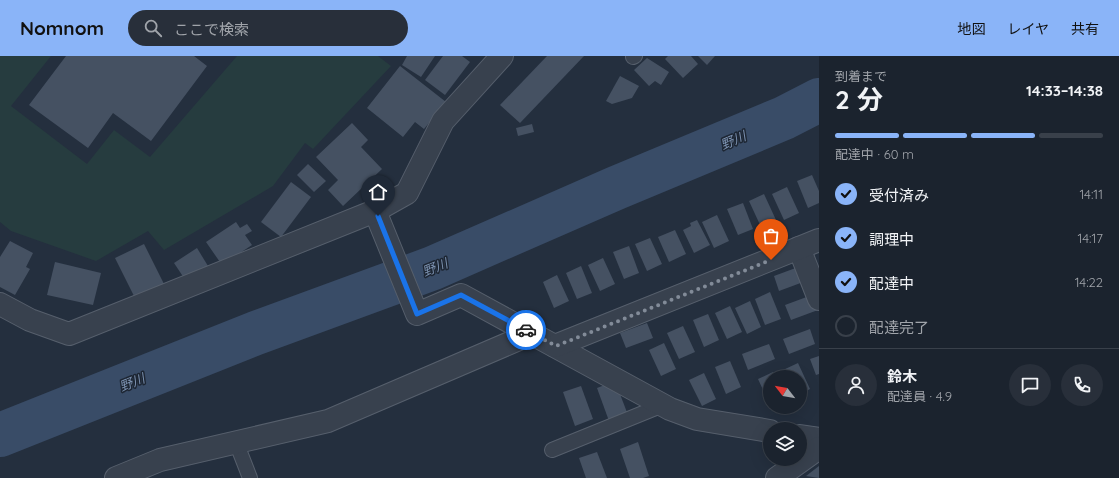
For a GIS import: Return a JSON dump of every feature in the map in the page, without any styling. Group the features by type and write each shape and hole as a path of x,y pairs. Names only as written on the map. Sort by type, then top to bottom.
{"street":[{"path":"0,304 30,320 68,334 376,214 407,193 444,121 495,58"},
{"path":"376,214 417,314 461,295 663,405 696,419 763,430"},
{"path":"556,346 809,244 819,299"},
{"path":"116,478 160,460 328,421 533,334"},
{"path":"807,437 819,439"},
{"path":"777,478 819,448"}],"lane":[{"path":"552,450 663,405"},
{"path":"236,442 250,478"}],"green space":[{"path":"0,56 51,56 11,106 87,164 114,130 150,157 237,56 378,56 391,66 313,149 305,143 273,186 164,250 148,231 96,261 11,231 0,222"}],"building":[{"path":"66,56 194,56 207,66 151,141 113,113 88,148 29,105"},
{"path":"407,56 435,56 421,77 402,65"},
{"path":"443,56 462,56 470,62 445,95 425,80"},
{"path":"547,56 584,56 520,123 500,105"},
{"path":"668,56 691,56 698,64 683,78 665,59"},
{"path":"698,56 715,56 707,65"},
{"path":"647,58 669,72 661,85 655,81 649,86 634,70"},
{"path":"400,66 446,102 424,129 415,122 403,137 367,108"},
{"path":"620,76 639,86 632,98 612,104 606,101"},
{"path":"352,123 368,140 361,147 382,169 343,206 328,190 338,180 316,157"},
{"path":"532,124 534,132 518,136 516,128"},
{"path":"308,164 326,181 314,192 297,175"},
{"path":"812,175 819,191 819,203 808,208 797,181"},
{"path":"291,182 311,197 281,237 261,222"},
{"path":"787,187 799,213 784,220 772,194"},
{"path":"764,194 776,220 761,227 749,201"},
{"path":"743,203 753,229 738,235 727,209"},
{"path":"717,215 729,241 714,248 702,222"},
{"path":"697,220 710,245 694,253 683,230 691,226 690,223"},
{"path":"236,222 240,228 247,224 252,231 245,235 252,245 222,265 206,242"},
{"path":"675,230 686,254 669,262 658,237"},
{"path":"650,238 662,264 647,271 635,244"},
{"path":"10,241 33,253 26,267 30,269 15,295 0,287 0,257"},
{"path":"144,244 166,288 137,302 115,258"},
{"path":"629,246 639,273 624,279 613,252"},
{"path":"197,248 208,266 186,281 174,263"},
{"path":"603,258 615,284 600,291 588,265"},
{"path":"55,262 101,273 93,305 47,295"},
{"path":"581,266 592,293 577,299 566,273"},
{"path":"801,266 806,281 779,291 774,276"},
{"path":"557,275 569,301 554,308 543,282"},
{"path":"770,292 781,319 765,325 755,299"},
{"path":"812,295 818,310 791,320 785,305"},
{"path":"750,301 761,327 747,334 735,308"},
{"path":"730,306 742,332 727,339 715,313"},
{"path":"708,314 719,340 704,347 693,320"},
{"path":"647,323 653,338 626,348 620,333"},
{"path":"683,326 695,352 679,359 667,333"},
{"path":"810,329 815,344 789,354 783,339"},
{"path":"664,343 676,369 661,376 649,350"},
{"path":"769,344 775,359 748,370 742,354"},
{"path":"819,356 819,374 816,375 810,359"},
{"path":"730,361 741,387 726,394 715,367"},
{"path":"798,363 801,370 783,370"},
{"path":"704,373 716,399 702,406 689,380"},
{"path":"763,377 763,390 758,379"},
{"path":"615,381 628,415 609,421 597,388"},
{"path":"807,382 810,389 807,390"},
{"path":"581,386 593,419 575,426 563,392"},
{"path":"638,442 649,476 643,478 630,478 620,449"},
{"path":"597,452 607,478 586,478 579,458"},
{"path":"819,466 819,478 806,476"}],"waterway":[{"name":"野川","path":"0,435 256,333 433,268 616,188 784,118 819,100"}],"way so far":[{"path":"526,330 556,346 771,260"}],"route":[{"path":"378,216 417,314 461,295 526,330"}]}
